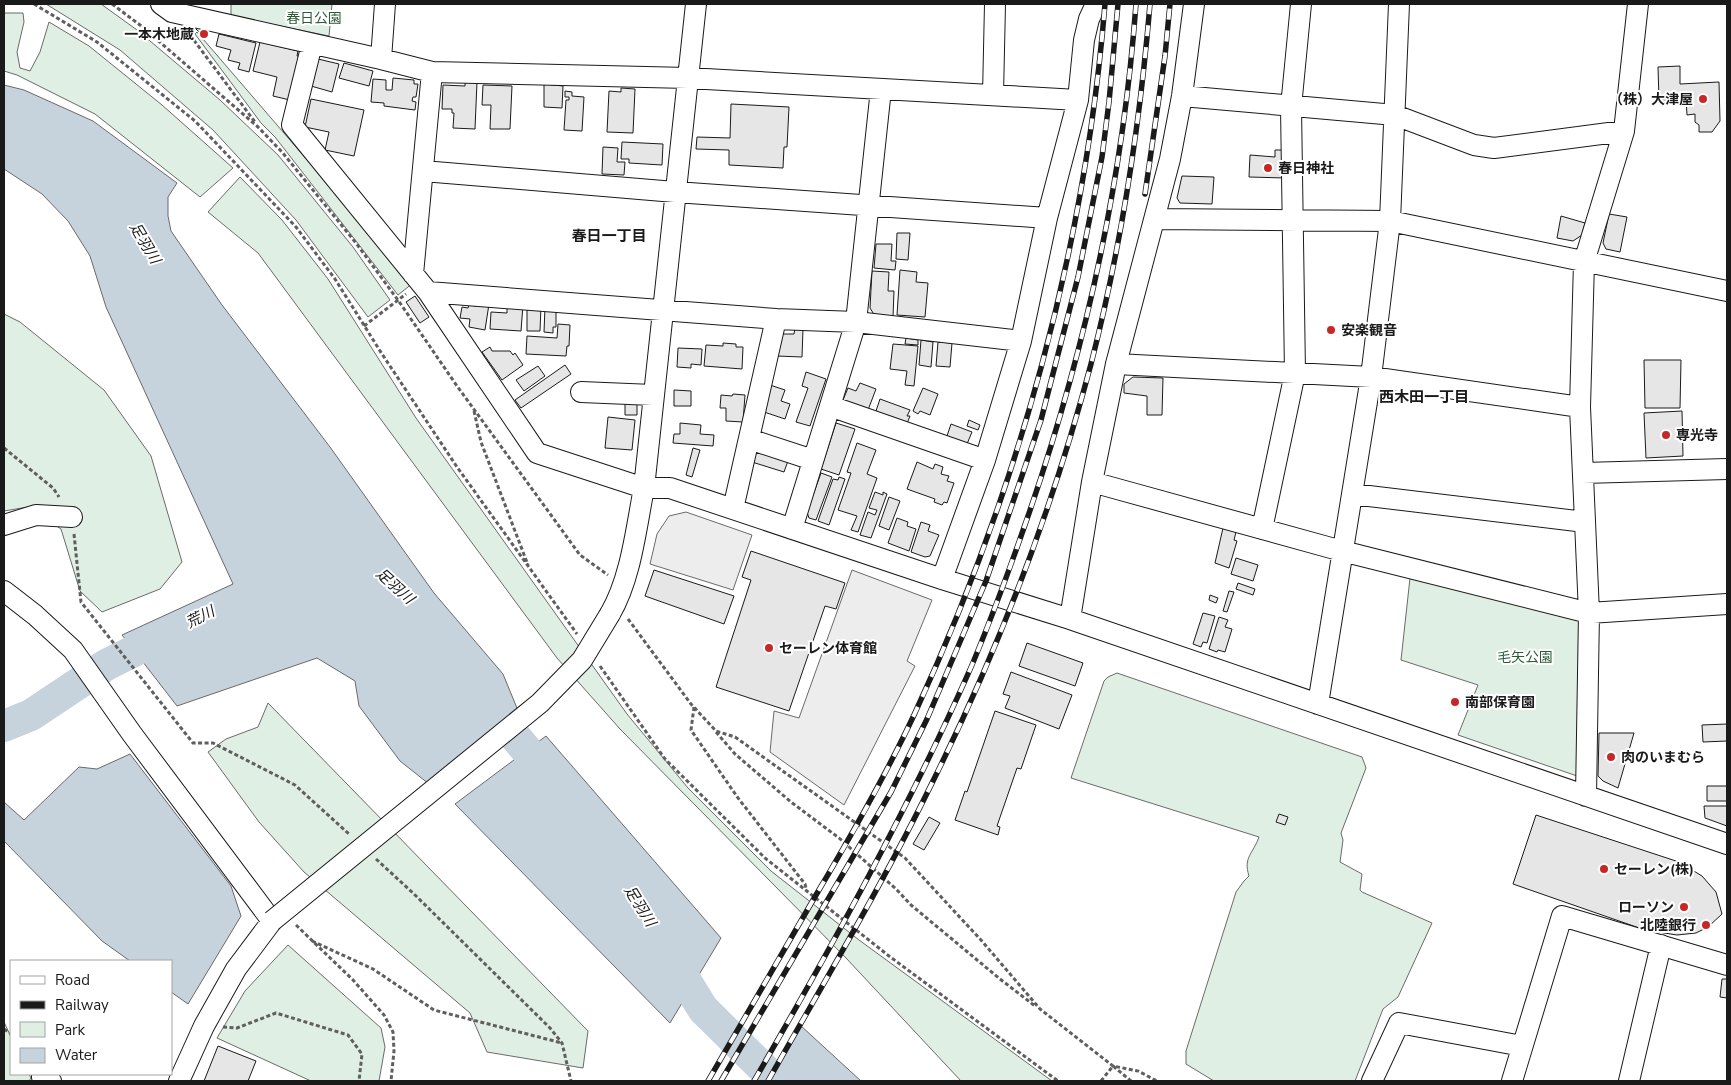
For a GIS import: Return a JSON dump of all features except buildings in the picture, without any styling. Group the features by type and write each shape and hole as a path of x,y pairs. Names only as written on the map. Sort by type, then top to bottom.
{"street":[{"path":"380,59 385,4"},
{"path":"179,1081 204,1026 236,969 282,921 540,703 582,660 617,600 634,539 644,488 696,4"},
{"path":"993,95 995,4"},
{"path":"942,580 985,460 1022,341 1047,218 1078,100 1084,40 1089,19 1096,4"},
{"path":"1070,619 1092,482 1116,364 1156,219 1170,159 1182,96 1194,4"},
{"path":"1262,529 1295,373 1291,106 1301,4"},
{"path":"1318,704 1371,377 1390,221 1399,4"},
{"path":"1586,796 1589,613 1580,407 1584,262 1624,131 1638,4"},
{"path":"168,6 312,44 432,72 688,78 1078,100"},
{"path":"312,44 292,125 421,283 537,452 644,488 670,488 942,580 1070,619 1727,844"},
{"path":"421,283 423,171 432,72"},
{"path":"792,529 856,322 881,89"},
{"path":"1182,96 1395,116 1474,145 1494,148 1624,131"},
{"path":"423,171 675,192 1047,218"},
{"path":"1156,219 1390,221 1727,291"},
{"path":"421,283 663,310 776,319 856,322 1022,341"},
{"path":"733,510 776,319"},
{"path":"1116,364 1371,377 1580,407"},
{"path":"581,392 654,395"},
{"path":"830,406 985,460"},
{"path":"749,439 813,460"},
{"path":"1583,473 1727,469"},
{"path":"1092,482 1342,551 1589,613 1727,604"},
{"path":"1352,494 1585,522"},
{"path":"4,525 36,515 72,517"},
{"path":"4,591 35,615 73,650 132,734 282,921"},
{"path":"1512,1081 1562,916 1727,965"},
{"path":"1629,1081 1661,945"},
{"path":"1372,1081 1399,1023 1522,1046"}],"path":[{"path":"34,4 42,7 97,42 195,121 296,227 335,279 457,468 583,642"},
{"path":"112,4 140,25 258,127 282,152 356,243 580,555 617,600 694,706 735,754 791,802 839,838 911,905 1000,979 1131,1081"},
{"path":"190,34 258,127"},
{"path":"364,326 421,283"},
{"path":"473,408 481,442 530,570"},
{"path":"81,602 193,743 213,743 295,784 354,839"},
{"path":"600,666 665,760 764,858 889,956 1058,1081"},
{"path":"694,706 691,730 738,798 805,884 807,892"},
{"path":"716,732 735,737 905,858 981,940 1040,1009"},
{"path":"369,852 550,1028 562,1043 571,1081"},
{"path":"282,921 312,941 373,970 434,1010 562,1043"},
{"path":"312,941 353,980 384,1015 393,1032 394,1051 391,1081"},
{"path":"204,1026 236,1028 276,1013 348,1035 362,1054 359,1081"},
{"path":"1101,1081 1113,1066"},
{"path":"1113,1066 1138,1071 1157,1081"}],"green space":[{"path":"46,4 101,4 137,30 220,100 278,155 353,247 390,300 368,317 296,220 213,130 120,50"},
{"name":"春日公園","path":"231,4 332,4 329,36 231,16"},
{"path":"4,13 23,13 24,22 17,52 20,68 30,71 40,52 49,22 89,46 162,105 233,168 200,197 95,114 17,75 4,71"},
{"path":"197,32 413,283 398,295 275,137 261,123 195,34"},
{"path":"240,177 282,220 328,279 416,418 627,714 688,788 771,871 859,940 1052,1081 961,1081 846,958 620,729 557,658 258,253 208,212"},
{"path":"4,314 20,322 104,390 151,456 182,562 160,589 102,612 80,591 61,529 28,507 4,511"},
{"name":"毛矢公園","path":"1411,569 1580,616 1580,777 1458,735 1478,685 1401,660"},
{"path":"1117,673 1362,757 1366,768 1341,833 1343,840 1340,862 1362,874 1360,890 1362,892 1432,923 1398,997 1383,1009 1355,1081 1214,1081 1186,1064 1186,1051 1236,892 1249,876 1247,870 1248,860 1259,837 1071,778 1104,681"},
{"path":"268,703 588,1031 583,1068 487,1052 470,1013 304,872 259,822 208,752 226,739 258,727"},
{"path":"288,945 381,1028 385,1047 379,1081 311,1081 217,1038 245,991"},
{"path":"4,1022 10,1035 10,1075 30,1075 31,1078 29,1081 4,1081"}],"shaded area":[{"path":"686,512 752,535 733,590 650,564 657,534 669,516"},
{"path":"852,570 932,600 907,661 915,666 844,805 770,752 774,711 799,718"}],"water":[{"path":"4,85 24,90 93,121 177,183 168,197 168,216 171,231 222,305 330,447 434,593 503,674 519,713 429,784 400,761 359,706 355,681 317,658 177,706 122,635 233,584 106,307 90,256 68,221 42,194 4,169"},
{"path":"546,736 721,938 670,1023 455,804"},
{"path":"130,754 231,886 241,916 188,1004 172,993 172,960 129,960 102,941 4,841 4,802 24,820 79,767 97,769"},
{"path":"800,1025 861,1081 768,1081"}],"waterway":[{"name":"荒川","path":"4,726 31,715 106,665 174,631"},
{"name":"足羽川","path":"486,701 555,785"},
{"name":"足羽川","path":"668,952 703,1009 776,1081"}],"railway":[{"path":"708,1081 855,828 891,761 914,715 951,630 985,544 1015,456 1041,368 1063,278 1081,187 1095,96 1105,4"},
{"path":"721,1081 891,792 927,719 986,581 1041,420 1078,277 1102,157 1118,4"},
{"path":"754,1081 841,928 896,824 972,665 1021,537 1067,393 1098,265 1122,135 1136,4"},
{"path":"768,1081 874,895 933,781 1002,629 1042,524 1076,418 1102,320 1135,140 1150,4"},
{"path":"1145,194 1165,56 1170,4"}],"place":[{"name":"一本木地蔵","path":"204,34"},
{"name":"（株）大津屋","path":"1703,99"},
{"name":"春日神社","path":"1268,168"},
{"name":"安楽観音","path":"1331,330"},
{"name":"専光寺","path":"1666,435"},
{"name":"セーレン体育館","path":"769,648"},
{"name":"南部保育園","path":"1455,702"},
{"name":"肉のいまむら","path":"1611,757"},
{"name":"セーレン(株)","path":"1604,869"},
{"name":"ローソン","path":"1684,907"},
{"name":"北陸銀行","path":"1706,925"}],"district":[{"name":"春日一丁目","path":"609,236"},
{"name":"西木田一丁目","path":"1424,397"}]}
